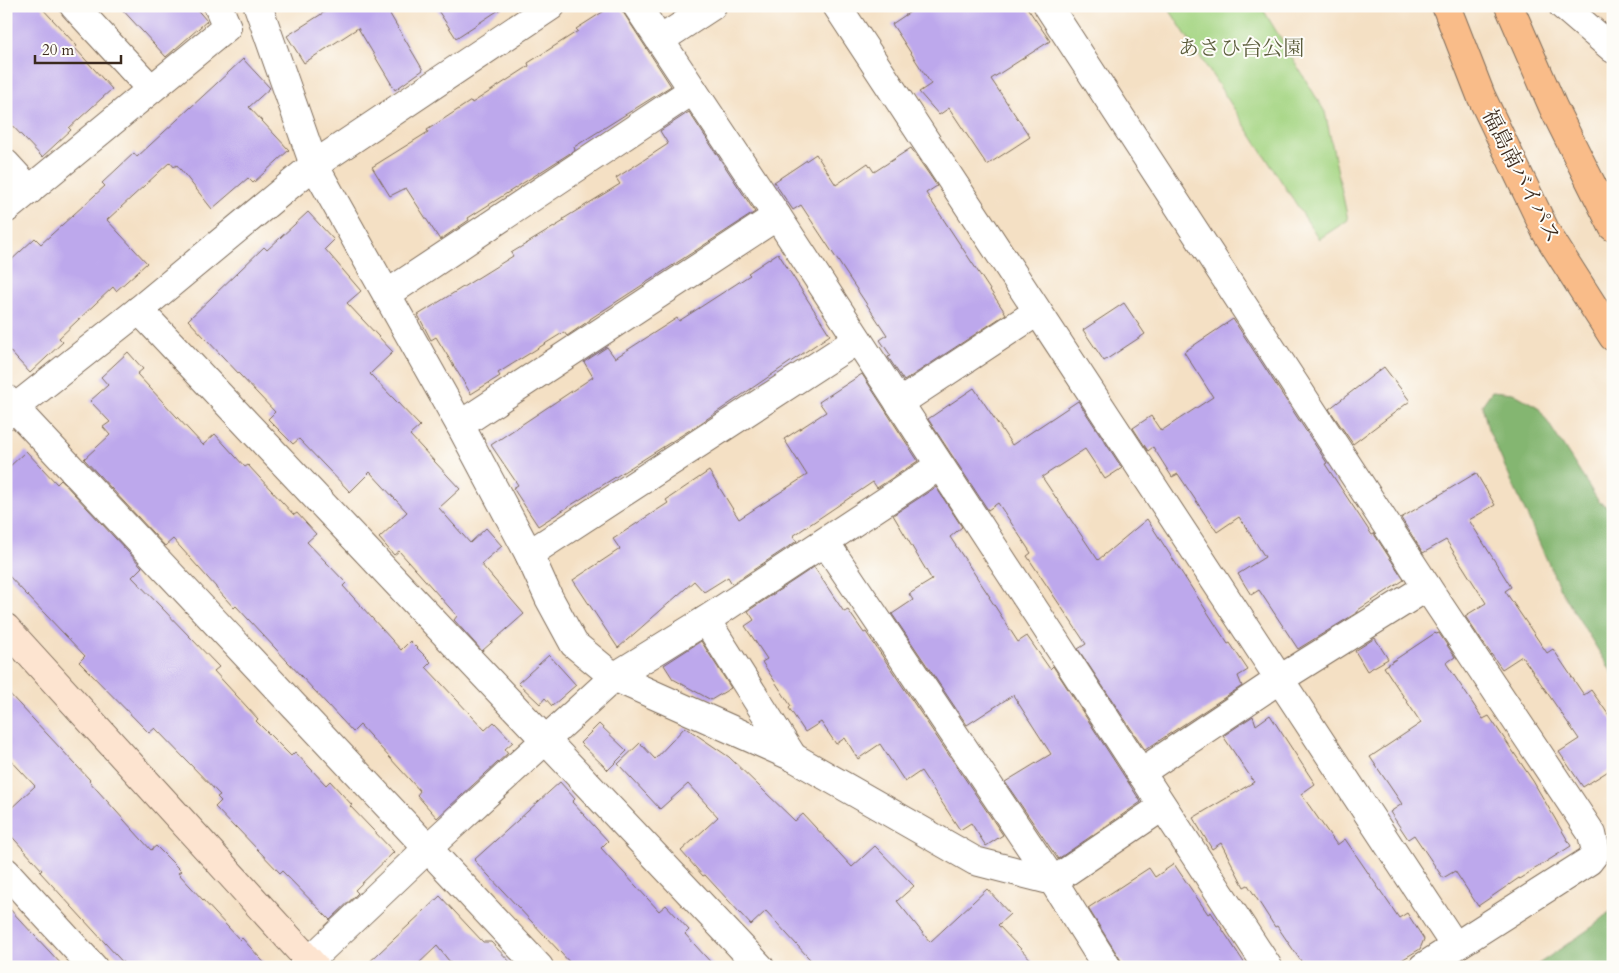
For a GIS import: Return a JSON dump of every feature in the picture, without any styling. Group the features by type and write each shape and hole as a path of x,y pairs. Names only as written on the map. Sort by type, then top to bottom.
{"highway":[{"name":"福島南バイパス","path":"1446,6 1481,96 1546,232 1613,337"},
{"path":"1509,6 1553,107 1613,227"}],"street":[{"path":"74,6 151,89"},
{"path":"6,209 227,27 218,6"},
{"path":"258,6 314,165 460,426 529,554 549,598 574,644 614,677 793,757 975,861 1053,881 1162,807"},
{"path":"539,967 9,408 139,310 314,165 551,6"},
{"path":"638,6 1268,967"},
{"path":"660,40 712,6"},
{"path":"837,6 1455,946"},
{"path":"1048,6 1427,587 1592,834 1596,852 1589,861 1423,967"},
{"path":"1563,6 1613,49"},
{"path":"386,294 693,90"},
{"path":"6,164 30,190"},
{"path":"460,426 777,216"},
{"path":"139,310 760,967"},
{"path":"899,403 1037,312"},
{"path":"529,554 857,340"},
{"path":"6,628 309,965 428,848 614,677 706,620 939,466"},
{"path":"825,542 1053,881 1108,967"},
{"path":"1140,773 1280,679 1427,587"},
{"path":"706,620 793,757"},
{"path":"6,872 93,967"}],"green space":[{"name":"あさひ台公園","path":"1167,6 1261,6 1325,112 1348,220 1319,239"},
{"path":"1492,391 1513,393 1538,407 1599,502 1613,510 1613,674 1560,589 1488,429 1482,405"},
{"path":"1613,909 1613,967 1534,967 1595,925"}],"building":[{"path":"6,6 40,6 77,46 75,48 112,89 69,128 71,130 42,157 6,119"},
{"path":"119,6 194,6 207,21 166,57"},
{"path":"334,6 392,6 387,9 423,70 395,90 358,28 304,63 287,36"},
{"path":"435,6 505,6 456,38"},
{"path":"612,6 619,6 671,86 574,147 575,150 468,218 469,220 440,240 406,188 390,196 372,167 428,132 427,130 471,101 472,103 529,66 528,63 578,31 576,29"},
{"path":"919,6 1026,6 1050,41 991,79 1030,137 987,165 949,108 939,115 919,92 931,84 892,24"},
{"path":"243,59 270,88 249,107 289,150 253,183 248,178 212,209 177,165 174,167 170,162 107,220 147,263 116,291 113,287 59,338 63,342 30,373 6,347 6,265 35,238 41,244 105,186 102,183 134,153 137,157"},
{"path":"689,112 755,212 590,319 567,336 564,332 498,373 500,376 471,394 436,337 431,340 418,315 513,256 511,253 620,184 616,178 668,144 660,131"},
{"path":"911,148 937,186 926,193 1006,314 904,381 888,357 891,356 880,340 887,335 801,205 793,210 774,182 816,154 836,185 868,163 874,172"},
{"path":"308,212 334,240 325,249 361,291 347,303 393,352 370,374 420,426 410,435 460,489 439,508 470,543 486,528 502,546 481,564 524,614 482,651 454,620 457,616 399,551 394,555 379,538 407,512 370,472 350,492 299,439 293,444 268,419 275,412 188,320 264,247 267,250"},
{"path":"778,253 830,335 701,423 538,526 513,488 518,485 491,445 593,377 584,362 607,347 615,358 677,318 679,321 750,275 748,273"},
{"path":"1124,303 1145,334 1104,361 1083,330"},
{"path":"1233,319 1327,463 1325,464 1404,580 1358,610 1358,612 1298,649 1259,590 1251,595 1238,574 1265,557 1239,517 1217,532 1178,474 1172,477 1153,447 1148,451 1133,428 1151,416 1161,431 1213,397 1184,352"},
{"path":"128,352 143,369 137,374 203,445 215,434 245,467 248,465 294,515 297,513 316,534 307,542 346,583 343,586 401,650 410,641 431,662 426,667 485,730 494,722 513,742 505,749 508,753 437,818 417,795 420,791 360,725 353,732 236,606 234,608 173,539 165,546 84,459 110,435 103,427 110,422 90,401 108,385 101,377"},
{"path":"1384,367 1410,401 1353,444 1329,409"},
{"path":"862,374 918,461 877,488 873,482 793,536 797,541 732,584 728,577 704,592 694,581 618,648 573,580 620,549 613,539 668,503 666,500 709,471 739,519 807,475 784,439 826,412 819,402"},
{"path":"974,388 1012,445 1078,401 1122,468 1105,479 1085,449 1042,477 1098,560 1147,519 1228,644 1230,643 1248,670 1238,676 1242,686 1145,750 1078,649 1086,644 1027,556 1031,553 998,503 988,510 928,419"},
{"path":"26,451 57,484 61,480 142,567 132,577 219,667 214,671 258,719 256,721 291,756 295,752 326,785 330,781 352,805 350,806 394,852 355,890 358,893 330,920 282,871 280,873 215,807 221,801 217,797 220,795 155,728 149,733 79,662 85,656 6,573 6,470"},
{"path":"1476,473 1495,505 1469,520 1511,587 1505,591 1547,653 1553,649 1584,695 1591,690 1613,721 1613,768 1583,787 1559,752 1579,739 1522,656 1502,669 1465,616 1486,603 1446,540 1423,553 1401,518"},
{"path":"936,487 962,527 950,537 1018,642 1027,636 1050,669 1053,666 1141,802 1058,859 1005,782 1051,754 1013,695 967,725 892,614 913,600 909,594 932,580 893,515"},
{"path":"814,567 844,612 848,610 864,633 866,632 1003,835 986,846 971,823 960,830 921,771 905,782 880,744 858,759 845,738 836,744 821,722 805,732 789,708 791,706 762,662 767,659 745,626 754,620 748,611"},
{"path":"1435,633 1439,633 1455,657 1446,663 1483,719 1489,716 1533,781 1571,846 1478,906 1455,871 1443,878 1414,835 1408,839 1390,812 1402,804 1370,757 1421,723 1384,667"},
{"path":"1375,638 1388,659 1367,671 1355,651"},
{"path":"701,641 731,688 711,700 673,679 664,665"},
{"path":"549,655 576,685 552,706 545,698 540,704 518,683"},
{"path":"6,690 90,780 151,850 156,846 181,871 178,873 240,940 242,938 268,967 127,967 40,872 42,870 6,830 6,813 35,786 6,755"},
{"path":"1270,715 1315,784 1301,794 1337,845 1345,839 1399,918 1407,913 1424,939 1420,949 1390,967 1305,967 1277,926 1275,927 1248,885 1244,887 1221,843 1212,849 1193,818 1254,782 1223,736 1253,716 1256,725"},
{"path":"599,724 627,751 608,770 580,743"},
{"path":"685,727 729,757 795,821 803,814 852,867 875,846 914,886 897,901 930,942 987,889 1010,914 998,925 1038,967 817,967 766,911 751,925 681,851 718,817 688,784 660,809 618,764 640,743 655,759"},
{"path":"560,782 575,799 572,802 608,841 601,848 659,911 666,905 689,930 685,934 715,967 574,967 474,860"},
{"path":"1174,864 1208,914 1211,912 1247,967 1125,967 1088,908 1149,868 1155,877"},
{"path":"440,896 483,942 491,942 515,967 454,967 437,946 415,967 364,967"},
{"path":"6,905 64,967 6,967"}]}
